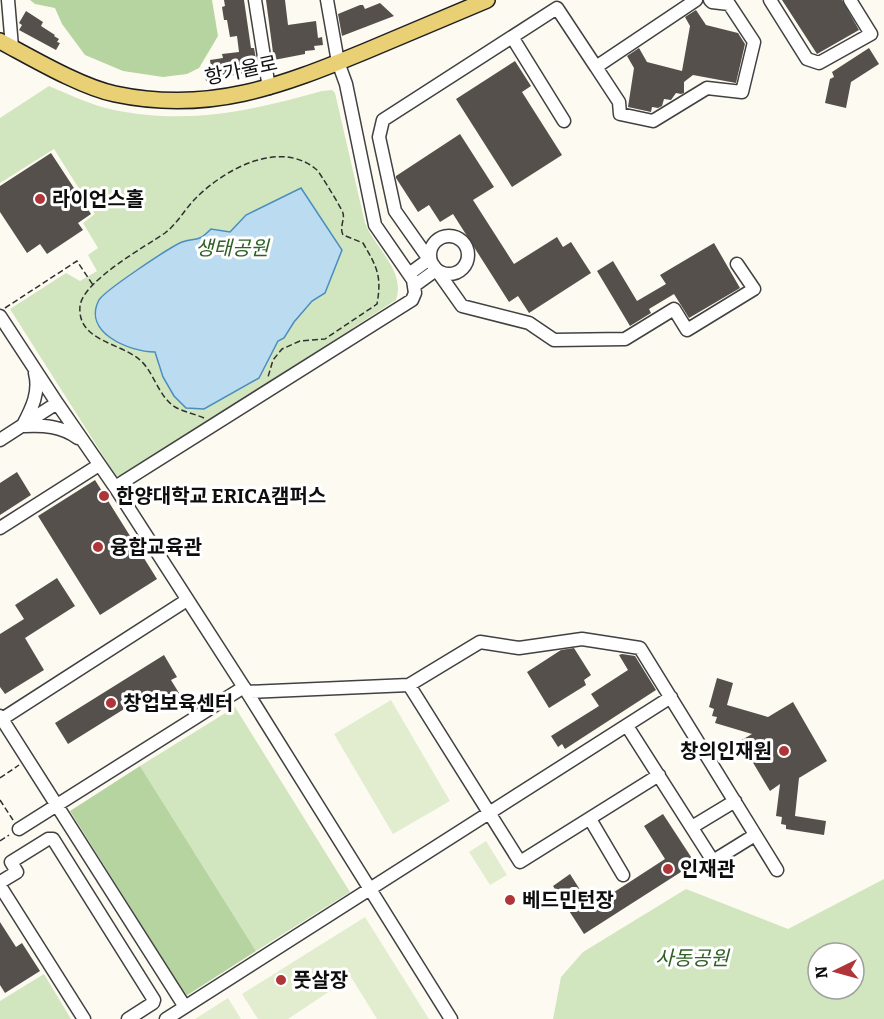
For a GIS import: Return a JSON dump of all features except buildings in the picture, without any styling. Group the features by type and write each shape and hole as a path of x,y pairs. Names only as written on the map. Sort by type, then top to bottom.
{"main road":[{"name":"항가울로","path":"6,44 90,85 114,94 192,101 243,94 312,74 487,0"}],"street":[{"path":"6,44 8,0"},
{"path":"255,0 269,88"},
{"path":"115,488 412,300 415,292 412,280 375,225 346,84 338,62 327,0"},
{"path":"596,67 696,0"},
{"path":"710,0 729,4 754,42 742,92 707,88 653,121 620,114 619,102 556,8 383,120 379,137 395,211 462,306 529,323 554,340 626,339 674,309 687,330 754,289 737,264"},
{"path":"770,0 807,59 819,63 871,34 850,0"},
{"path":"512,37 564,121"},
{"path":"412,280 432,266"},
{"path":"0,314 246,690 451,1019"},
{"path":"22,426 37,390 34,368"},
{"path":"0,440 57,403"},
{"path":"22,426 50,426 65,430 82,441"},
{"path":"0,528 99,465"},
{"path":"184,1007 1,717 187,600"},
{"path":"19,829 246,690 409,685 480,642 519,648 582,639 640,648 777,870"},
{"path":"409,685 520,862 658,775"},
{"path":"166,1019 671,698"},
{"path":"627,726 713,861 755,834"},
{"path":"692,827 735,801"},
{"path":"590,819 623,874"},
{"path":"84,1019 0,886 2,881 17,872 11,862 48,839 53,839 154,1000 153,1003 128,1019"}],"path":[{"path":"210,427 204,417 175,407 169,402 137,358 98,338 84,328 80,305 84,295 122,260 168,231 196,197 226,174 279,156 302,162 317,170 343,213 341,230 343,235 363,243 378,271 380,286 377,304 325,339 300,341 282,349 273,360 268,378"},
{"path":"0,314 77,261 94,286"},
{"path":"0,778 28,760"},
{"path":"0,800 19,829 0,841"}],"green space":[{"path":"30,0 212,0 218,36 199,68 187,74 163,77 123,71 85,55 62,24 55,8 35,4"},
{"name":"생태공원","path":"49,86 105,108 168,116 219,114 332,90 335,93 365,223 393,269 398,289 396,300 125,475 116,476 10,309 66,273 80,281 97,271 88,255 98,248 83,223 95,214 54,149 0,183 0,118"},
{"path":"391,700 450,801 393,834 334,734"},
{"path":"235,707 350,892 256,951 140,766"},
{"path":"140,766 256,951 186,996 70,811"},
{"path":"486,841 507,875 490,885 469,852"},
{"name":"사동공원","path":"884,879 884,1019 553,1019 561,977 583,952 686,889 788,929"},
{"path":"365,917 429,1019 377,1019 351,977 288,1019 258,1019 242,994"},
{"path":"44,974 71,1019 0,1019 0,1001"},
{"path":"228,998 241,1019 195,1019"}],"water":[{"path":"301,188 342,250 325,293 312,301 284,338 278,341 259,378 204,409 186,408 174,396 163,377 155,352 121,344 102,331 95,311 99,300 124,279 182,242 200,238 211,229 230,232 246,215"}],"place":[{"name":"라이언스홀","path":"40,199"},
{"name":"한양대학교 ERICA캠퍼스","path":"104,496"},
{"name":"융합교육관","path":"98,547"},
{"name":"창업보육센터","path":"111,703"},
{"name":"창의인재원","path":"784,751"},
{"name":"인재관","path":"668,869"},
{"name":"베드민턴장","path":"510,900"},
{"name":"풋살장","path":"281,980"}]}
